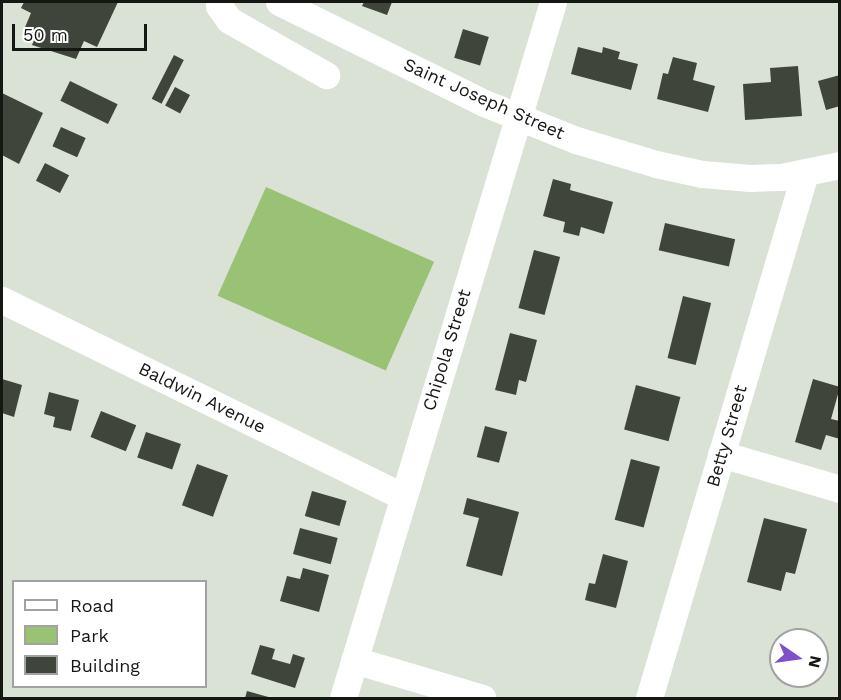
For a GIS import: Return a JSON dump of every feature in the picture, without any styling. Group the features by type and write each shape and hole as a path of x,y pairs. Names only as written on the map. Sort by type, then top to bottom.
{"street":[{"name":"Saint Joseph Street","path":"279,2 517,117 576,140 702,174 750,178 805,173 840,165"},
{"name":"Chipola Street","path":"343,699 402,496 553,2"},
{"path":"219,6 229,20 326,75"},
{"name":"Betty Street","path":"650,699 805,173"},
{"name":"Baldwin Avenue","path":"2,300 402,496"},
{"path":"722,454 840,489"},
{"path":"354,660 482,699"}],"green space":[{"path":"266,187 434,262 386,371 218,296"}],"building":[{"path":"24,2 118,2 97,47 84,41 76,59 32,45 35,38 23,32 31,13 21,8"},
{"path":"364,2 392,2 387,15 362,6"},
{"path":"463,29 489,37 480,66 454,58"},
{"path":"578,47 602,53 603,47 620,52 618,59 638,64 631,90 571,74"},
{"path":"174,55 184,60 162,104 152,99"},
{"path":"673,57 697,63 693,80 715,86 708,112 657,99 663,73 668,74"},
{"path":"798,66 802,116 745,120 743,84 771,82 770,68"},
{"path":"840,75 840,106 826,110 818,81"},
{"path":"70,81 118,104 108,124 60,101"},
{"path":"175,87 190,95 180,114 165,106"},
{"path":"2,93 43,113 19,164 2,155"},
{"path":"61,127 86,138 77,157 52,146"},
{"path":"45,163 69,175 60,193 36,181"},
{"path":"553,179 571,184 570,190 613,202 604,234 581,227 579,236 563,232 565,222 543,216"},
{"path":"665,223 735,239 729,266 659,250"},
{"path":"534,250 560,257 545,315 518,308"},
{"path":"683,296 711,303 696,365 668,358"},
{"path":"510,333 537,340 526,382 519,380 516,395 495,390"},
{"path":"2,379 22,385 14,417 2,413"},
{"path":"813,379 840,387 831,419 840,421 840,439 826,435 821,450 795,442"},
{"path":"636,385 680,397 669,441 624,429"},
{"path":"49,392 79,400 71,431 53,427 55,417 44,414"},
{"path":"101,411 136,425 126,451 91,437"},
{"path":"485,426 507,432 499,463 477,457"},
{"path":"146,432 181,444 172,470 137,458"},
{"path":"631,459 660,467 644,528 615,520"},
{"path":"197,464 228,475 213,517 182,505"},
{"path":"312,491 347,501 339,526 305,516"},
{"path":"467,498 519,512 502,576 466,566 479,518 463,514"},
{"path":"764,518 807,529 795,574 786,572 781,591 747,582"},
{"path":"300,528 338,538 331,564 293,554"},
{"path":"603,554 628,561 616,608 585,600 589,583 595,584"},
{"path":"303,568 329,575 319,612 280,601 287,576 300,579"},
{"path":"260,645 275,649 272,659 290,664 293,654 305,658 295,688 251,674"},
{"path":"247,691 272,698 245,698"}]}
